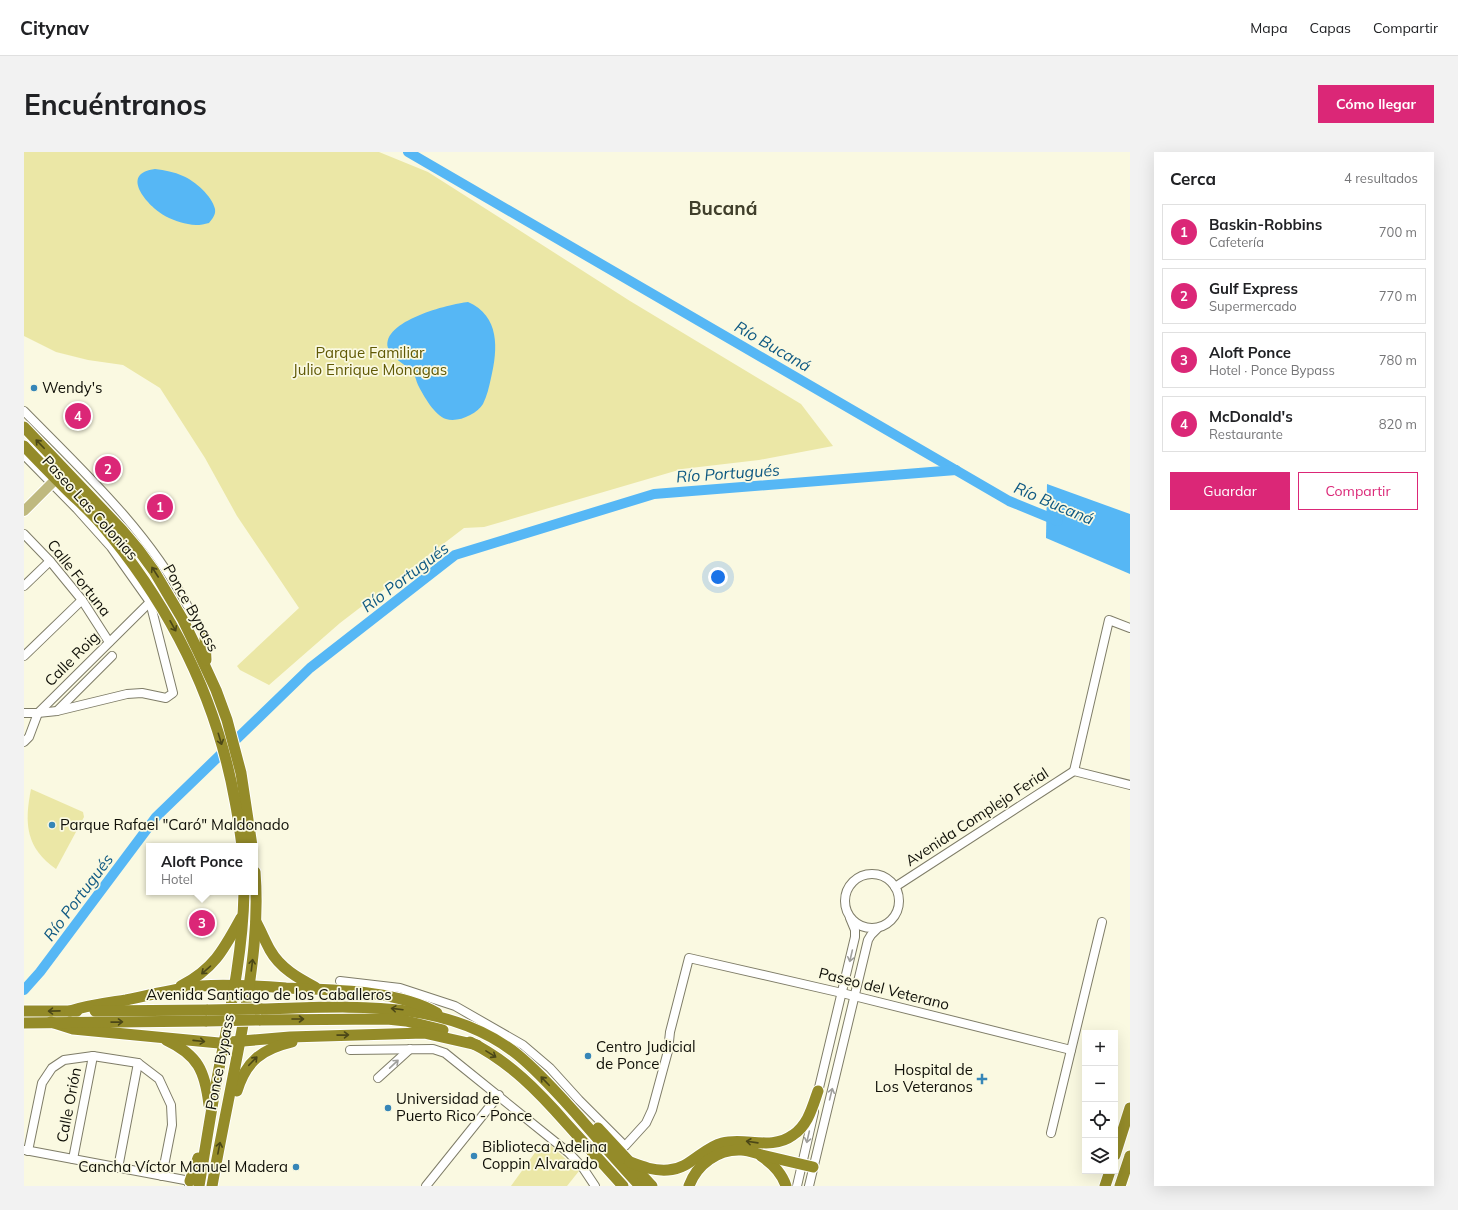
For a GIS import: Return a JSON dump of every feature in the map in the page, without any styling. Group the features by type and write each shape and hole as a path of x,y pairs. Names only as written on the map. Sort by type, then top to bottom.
{"highway":[{"name":"Ponce Bypass","path":"24,427 122,530 138,541 167,592 198,650 217,694 233,743 244,792 252,843"},
{"name":"Ponce Bypass","path":"24,446 54,482 99,522 122,550 154,595 175,630 208,702 221,742 236,802 242,843"},
{"path":"205,638 206,667"},
{"name":"Ponce Bypass","path":"193,1184 207,1141 235,985 244,895"},
{"name":"Ponce Bypass","path":"212,1186 249,986 256,922 255,895"},
{"path":"165,992 190,981 210,966 227,944 243,914"},
{"path":"256,922 276,960 300,979 320,989"},
{"path":"24,1011 70,1010 202,986 235,985 320,989 387,996 425,1006 449,1020"},
{"name":"Avenida Santiago de los Caballeros","path":"86,1008 207,1015 259,1020 387,1019 406,1021 444,1031 477,1045 502,1061 527,1081 559,1114 622,1186"},
{"name":"Avenida Santiago de los Caballeros","path":"76,1025 207,1015 261,1008 388,1008 429,1014 484,1034 507,1048 537,1072 640,1186"},
{"path":"24,1023 51,1022 160,1037 224,1042 322,1036 424,1033 444,1036 477,1045"},
{"path":"224,1121 243,1075 256,1058 271,1048 280,1045 322,1036"},
{"path":"160,1037 187,1052 199,1067 208,1088 211,1117"},
{"path":"630,1162 653,1170 674,1170 686,1165 711,1147 722,1143 742,1141 770,1144 785,1140 798,1132 807,1121 818,1092"},
{"path":"1118,1146 1130,1108"},
{"path":"572,1109 585,1116 652,1186"},
{"path":"689,1186 695,1173 701,1166 716,1155 739,1150 813,1167"},
{"path":"758,1154 776,1168 784,1179 786,1186"},
{"path":"1120,1186 1130,1156"},
{"path":"609,1171 616,1186"},
{"path":"1105,1186 1109,1174"}],"main road":[{"path":"24,511 65,470"}],"street":[{"path":"24,411 128,520 138,541 168,573 186,605"},
{"name":"Paseo Las Colonias","path":"24,455 54,482 110,547 150,602 173,693 166,698 142,693 127,694 57,711"},
{"name":"Calle Fortuna","path":"24,534 50,561 82,600 110,642"},
{"path":"24,586 50,561"},
{"path":"24,656 82,600"},
{"name":"Calle Roig","path":"24,742 30,736 38,713 150,602"},
{"path":"1130,628 1109,620 1074,771 1130,785"},
{"path":"24,712 38,713 57,711 112,656"},
{"name":"Avenida Complejo Ferial","path":"895,887 1074,771"},
{"path":"797,1186 855,937 855,930 846,909 845,896 851,884 858,878 868,874 879,875 888,879 895,887 899,901 897,912 892,920 878,928 868,940 809,1186"},
{"path":"850,918 858,925 863,927 878,928"},
{"path":"1051,1133 1102,922"},
{"name":"Paseo del Veterano","path":"340,981 400,988 455,1006 524,1045 550,1068 578,1100 625,1146 646,1123 652,1110 668,1051 670,1032 689,958 842,993 1071,1050"},
{"path":"378,1078 410,1049"},
{"path":"350,1050 433,1049 445,1053 499,1095 569,1153 583,1168 594,1186"},
{"path":"162,1176 172,1125 171,1105 159,1079 138,1063 93,1056 64,1060 52,1068 42,1083 26,1151 162,1176 193,1184"},
{"name":"Calle Orión","path":"73,1159 93,1056"},
{"path":"118,1168 138,1063"},
{"path":"426,1186 499,1095"}],"green space":[{"name":"Parque Familiar Julio Enrique Monagas","path":"24,152 379,152 428,172 630,301 801,404 833,446 759,460 682,469 484,527 464,528 340,623 269,685 240,670 237,666 299,608 237,516 205,458 160,388 123,365 88,360 56,352 24,336"},
{"name":"Parque Rafael \"Caró\" Maldonado","path":"31,789 83,812 84,817 56,869 38,853 33,844 28,824"},
{"path":"549,1144 579,1171 567,1186 511,1186 539,1147"}],"water":[{"path":"155,169 169,171 183,176 193,181 207,194 215,209 214,215 209,223 191,225 173,220 159,212 147,201 139,188 139,176 145,172"},
{"path":"468,302 478,308 486,316 491,325 494,334 495,356 487,395 483,404 480,408 467,417 451,420 438,414 430,405 420,389 411,370 389,352 389,338 395,330 405,322 418,316 446,306"},
{"name":"Río Bucaná","path":"1047,484 1130,514 1130,574 1046,538"}],"waterway":[{"name":"Río Bucaná","path":"408,152 1009,501 1058,521"},
{"name":"Río Portugués","path":"24,990 40,972 156,817 310,668 455,555 654,494 956,470"}],"place":[{"name":"Wendy's","path":"34,388"},
{"name":"McDonald's","path":"78,416"},
{"name":"Gulf Express","path":"108,469"},
{"name":"Baskin-Robbins","path":"160,507"},
{"name":"Parque Rafael \"Caró\" Maldonado","path":"52,825"},
{"name":"Aloft Ponce","path":"202,923"},
{"name":"Centro Judicial de Ponce","path":"588,1056"},
{"name":"Hospital de Los Veteranos","path":"982,1079"},
{"name":"Universidad de Puerto Rico - Ponce","path":"388,1108"},
{"name":"Biblioteca Adelina Coppin Alvarado","path":"474,1156"},
{"name":"Cancha Víctor Manuel Madera","path":"296,1167"}],"district":[{"name":"Bucaná","path":"723,208"}]}
